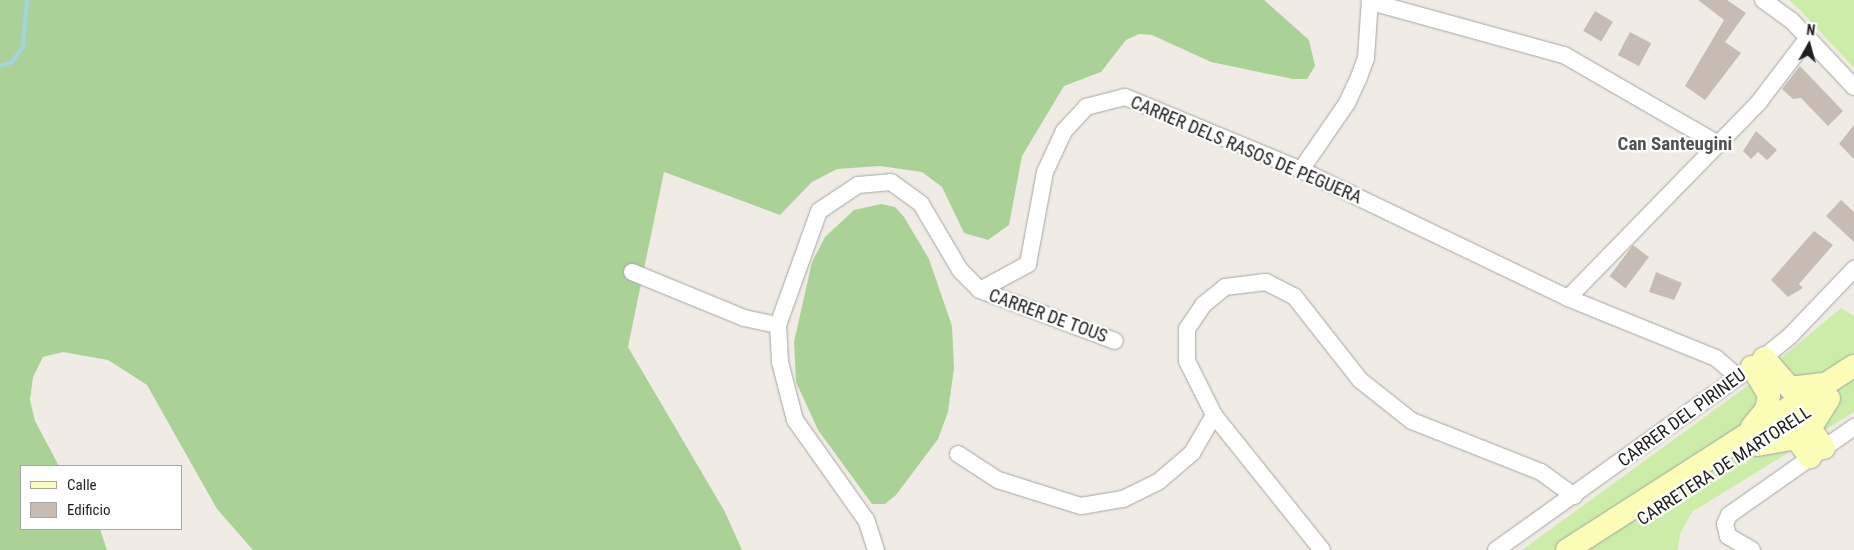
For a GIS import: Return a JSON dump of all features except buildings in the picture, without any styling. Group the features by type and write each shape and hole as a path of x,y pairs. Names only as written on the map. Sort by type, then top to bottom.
{"main road":[{"path":"1751,367 1790,388 1830,390"},
{"path":"1750,441 1766,410 1768,400 1766,384 1751,367"},
{"path":"1567,550 1750,441 1830,390 1854,368"},
{"path":"1817,452 1800,429 1799,408 1854,368"},
{"name":"CARRETERA DE MARTORELL","path":"1800,429 1830,390 1854,382"},
{"path":"1750,441 1800,429"},
{"name":"CARRETERA DE MARTORELL","path":"1594,550 1750,441"}],"street":[{"path":"1763,0 1791,20 1807,40 1854,88"},
{"path":"1301,170 1359,77 1366,58 1370,1 1564,55 1718,144"},
{"path":"1568,298 1759,102 1807,40"},
{"name":"CARRER DELS RASOS DE PEGUERA","path":"980,290 1028,264 1045,172 1064,131 1086,106 1125,97 1301,170 1568,298 1716,358 1751,367"},
{"path":"876,550 866,520 795,420 780,362 778,325 819,211 858,185 891,182 921,204 960,270 980,290"},
{"name":"CARRER DEL PIRINEU","path":"1496,550 1574,496 1751,367 1854,269"},
{"path":"632,272 744,318 778,325"},
{"path":"1322,550 1214,415 1187,361 1187,328 1203,305 1225,287 1266,282 1294,296 1360,380 1412,421 1541,472 1574,496"},
{"name":"CARRER DE TOUS","path":"980,290 1115,341"},
{"path":"958,454 998,480 1081,506 1123,499 1158,482 1192,454 1214,415"},
{"path":"1752,550 1728,536 1725,524 1729,515 1854,427"}],"green space":[{"path":"0,0 1264,0 1309,40 1315,66 1307,79 1293,79 1211,62 1152,35 1139,34 1126,40 1101,72 1064,86 1022,156 1009,225 988,240 964,233 942,187 922,172 880,166 837,169 812,182 780,215 664,172 628,347 725,512 742,550 253,550 217,509 147,385 108,360 63,352 43,357 33,377 30,400 35,421 58,465 20,465 20,530 100,530 107,550 0,550"},
{"path":"1789,0 1854,0 1854,68 1799,9"},
{"path":"881,204 895,207 904,217 929,259 952,326 954,368 948,412 938,439 896,495 885,504 872,504 818,430 796,382 794,342 812,262 825,237 854,210"},
{"path":"1841,308 1854,316 1854,412 1692,512 1680,534 1678,550 1522,550 1750,384"}],"waterway":[{"path":"0,66 12,62 23,47 27,0"}],"district":[{"name":"Can Santeugini","path":"1675,144"}]}
